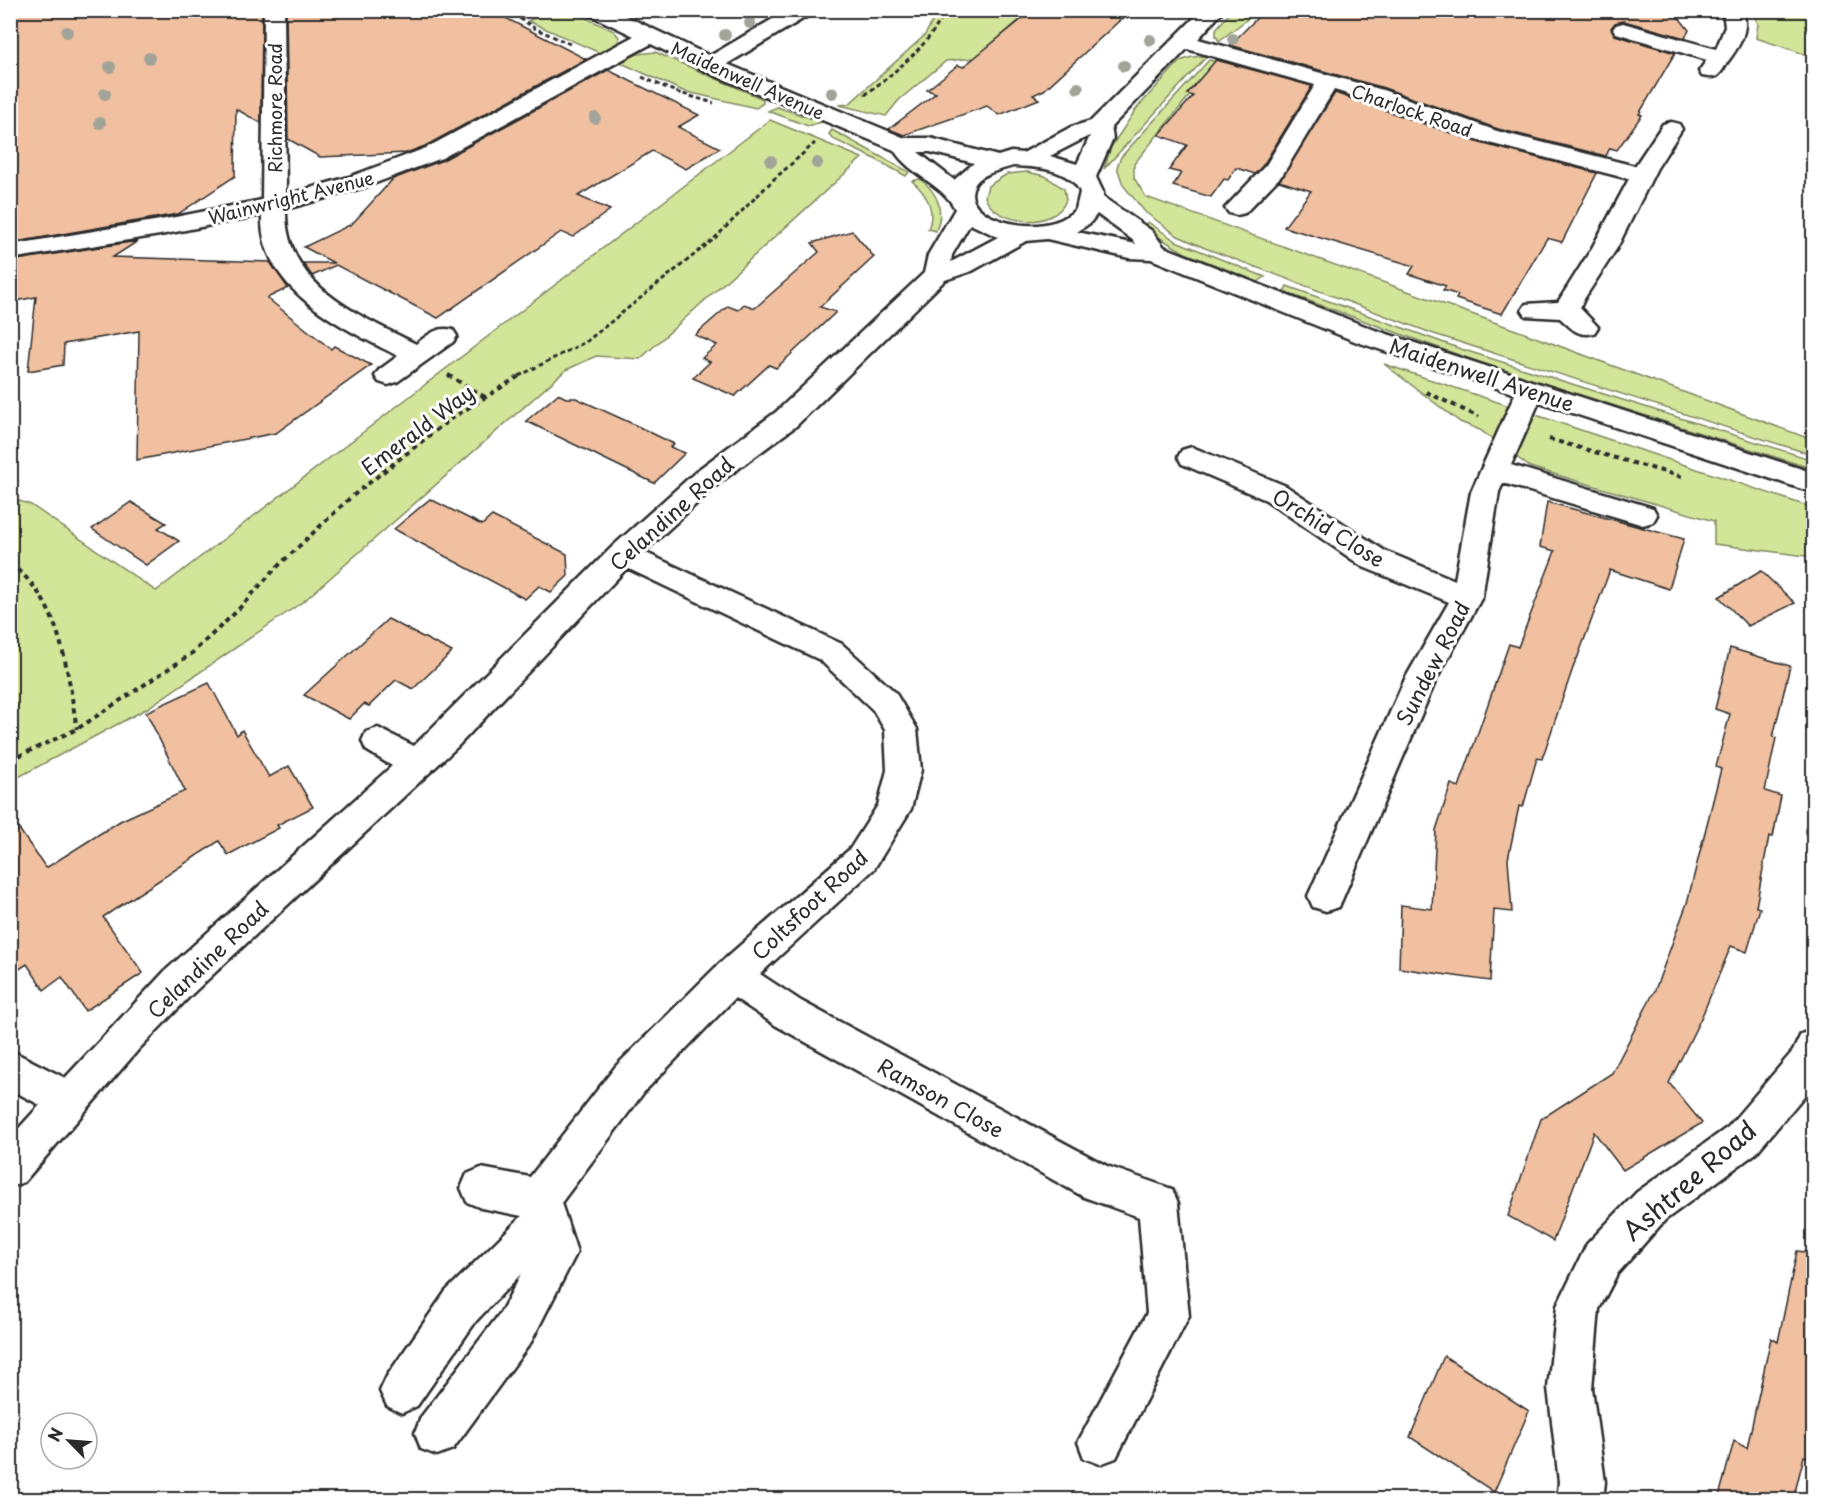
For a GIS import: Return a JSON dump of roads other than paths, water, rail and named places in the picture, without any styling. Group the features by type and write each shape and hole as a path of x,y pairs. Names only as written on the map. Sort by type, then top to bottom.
{"street":[{"name":"Richmore Road","path":"274,10 272,220 278,249 288,269 300,284 330,308 417,355"},
{"name":"Maidenwell Avenue","path":"595,10 711,65 902,145 930,145 996,162 1028,159 1066,167 1088,190 1143,236 1155,252"},
{"path":"711,65 804,10"},
{"path":"1028,159 1078,132 1099,126 1214,10"},
{"path":"1623,29 1715,64 1736,33 1736,16 1733,10"},
{"name":"Wainwright Avenue","path":"10,252 213,218 346,186 427,156 650,36"},
{"name":"Charlock Road","path":"1183,41 1393,101 1488,136 1642,176"},
{"path":"1276,204 1244,202 1275,169 1328,82"},
{"path":"1088,190 1088,165 1102,138 1099,126"},
{"path":"1535,310 1576,318 1579,281 1608,243 1650,159 1671,129"},
{"name":"Maidenwell Avenue","path":"902,145 911,159 988,226 1021,234 1051,232 1129,250 1155,252 1358,333 1814,483"},
{"name":"Maidenwell Avenue","path":"963,203 963,185 970,176 996,162"},
{"name":"Maidenwell Avenue","path":"1051,232 1079,220 1086,214 1088,190"},
{"name":"Celandine Road","path":"936,275 940,255 963,203"},
{"name":"Celandine Road","path":"10,1168 178,983 417,764 489,694 567,609 623,554 709,476 786,419 936,275 963,266 1021,234"},
{"path":"388,376 444,336"},
{"name":"Sundew Road","path":"1326,896 1422,679 1467,597 1485,492 1530,391"},
{"name":"Orchid Close","path":"1192,457 1275,493 1374,559 1467,597"},
{"path":"1494,470 1643,515"},
{"name":"Coltsfoot Road","path":"547,1223 630,1079 732,976 862,859 894,809 904,770 901,729 884,701 831,652 623,554"},
{"path":"378,741 417,764"},
{"name":"Ramson Close","path":"732,976 788,1013 1098,1183 1158,1203 1168,1316 1100,1442"},
{"name":"Ashtree Road","path":"1580,1500 1582,1482 1570,1388 1578,1306 1602,1259 1651,1206 1742,1140 1808,1063 1814,1046"},
{"path":"10,1068 69,1101"},
{"path":"481,1188 547,1223"},
{"path":"402,1391 461,1306 547,1223"},
{"path":"437,1433 516,1327 547,1223"}]}
